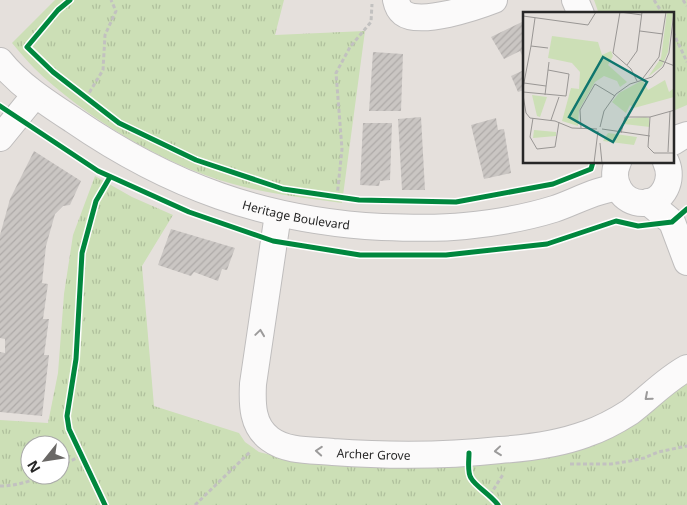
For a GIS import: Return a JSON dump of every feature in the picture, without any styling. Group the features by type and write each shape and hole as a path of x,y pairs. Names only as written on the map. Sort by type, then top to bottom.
{"street":[{"path":"396,0 398,7 405,15 424,17 459,12 494,0"},
{"path":"576,0 580,12"},
{"name":"Heritage Boulevard","path":"2,65 35,95 96,136 133,158 195,188 228,200 278,214 350,225 399,228 462,226 498,222 538,214 608,188 618,188"},
{"path":"0,138 35,95"},
{"path":"674,141 687,135"},
{"path":"617,164 614,172 615,180 623,195 630,200 648,202 660,195 667,172 687,163"},
{"path":"648,202 672,222 687,262"},
{"path":"266,436 255,419 252,404 253,384 278,214"},
{"name":"Archer Grove","path":"266,436 276,443 292,448 344,453 399,455 469,454 526,448 568,441 609,424 630,412 662,383 687,368"}],"path":[{"path":"86,98 103,70 105,35 116,11 111,0"},
{"path":"337,197 342,149 336,73 350,47 371,22 372,0"},
{"path":"654,0 662,12"},
{"path":"683,0 687,6"},
{"path":"674,34 687,62"},
{"path":"80,93 93,103"},
{"path":"328,196 344,198"},
{"path":"195,505 266,436"},
{"path":"77,447 85,464"},
{"path":"70,462 82,456"},
{"path":"484,490 492,498 504,473"},
{"path":"0,486 20,483"}],"green space":[{"path":"55,0 284,0 275,35 365,31 342,203 260,190 207,176 127,138 101,121 54,86 34,68 12,43"},
{"path":"594,0 687,0 687,105 674,111 674,12 598,12"},
{"path":"95,176 132,197 173,215 142,266 154,406 239,433 245,442 259,452 291,460 377,467 478,463 687,381 687,505 0,505 0,420 48,423 58,373 64,294 73,235"}],"building":[{"path":"523,21 523,57 520,51 504,59 491,37"},
{"path":"373,52 403,54 401,111 369,111"},
{"path":"523,70 523,90 518,92 511,76"},
{"path":"421,117 425,190 402,190 398,119"},
{"path":"496,118 498,130 504,129 511,173 484,179 471,125"},
{"path":"363,123 392,123 390,180 380,181 379,186 360,185"},
{"path":"34,151 81,181 70,205 63,206 55,214 46,246 42,283 48,284 43,319 49,319 44,355 49,355 42,416 0,412 0,352 5,353 5,339 0,338 0,235 10,199"},
{"path":"171,229 235,248 227,270 222,269 218,281 194,272 191,276 158,265"}],"cycle path":[{"path":"70,0 58,10 27,47 53,72 119,123 196,160 283,189 359,200 456,202 553,184 591,169 592,164"},
{"path":"0,106 98,171 189,212 273,241 360,255 446,255 547,244 616,221 638,226 672,222 687,209"},
{"path":"105,505 69,429 67,416 76,359 82,253 96,201 110,177"},
{"path":"469,453 471,478 498,505"}]}
